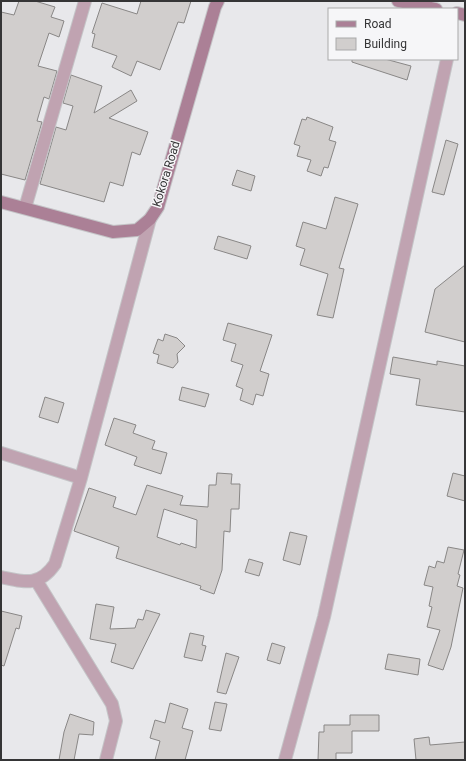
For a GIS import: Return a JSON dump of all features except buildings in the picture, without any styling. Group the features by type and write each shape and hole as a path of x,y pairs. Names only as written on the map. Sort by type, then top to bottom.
{"street":[{"path":"25,208 85,1"},
{"name":"Kokora Road","path":"1,202 113,232 137,230 150,219 158,207 218,1"},
{"path":"398,1 430,8"},
{"path":"285,760 324,617 447,60"},
{"path":"1,577 24,581 36,580 48,574 55,564 81,478 150,219"},
{"path":"1,453 81,478"},
{"path":"36,580 112,704 116,721 106,760"}]}
